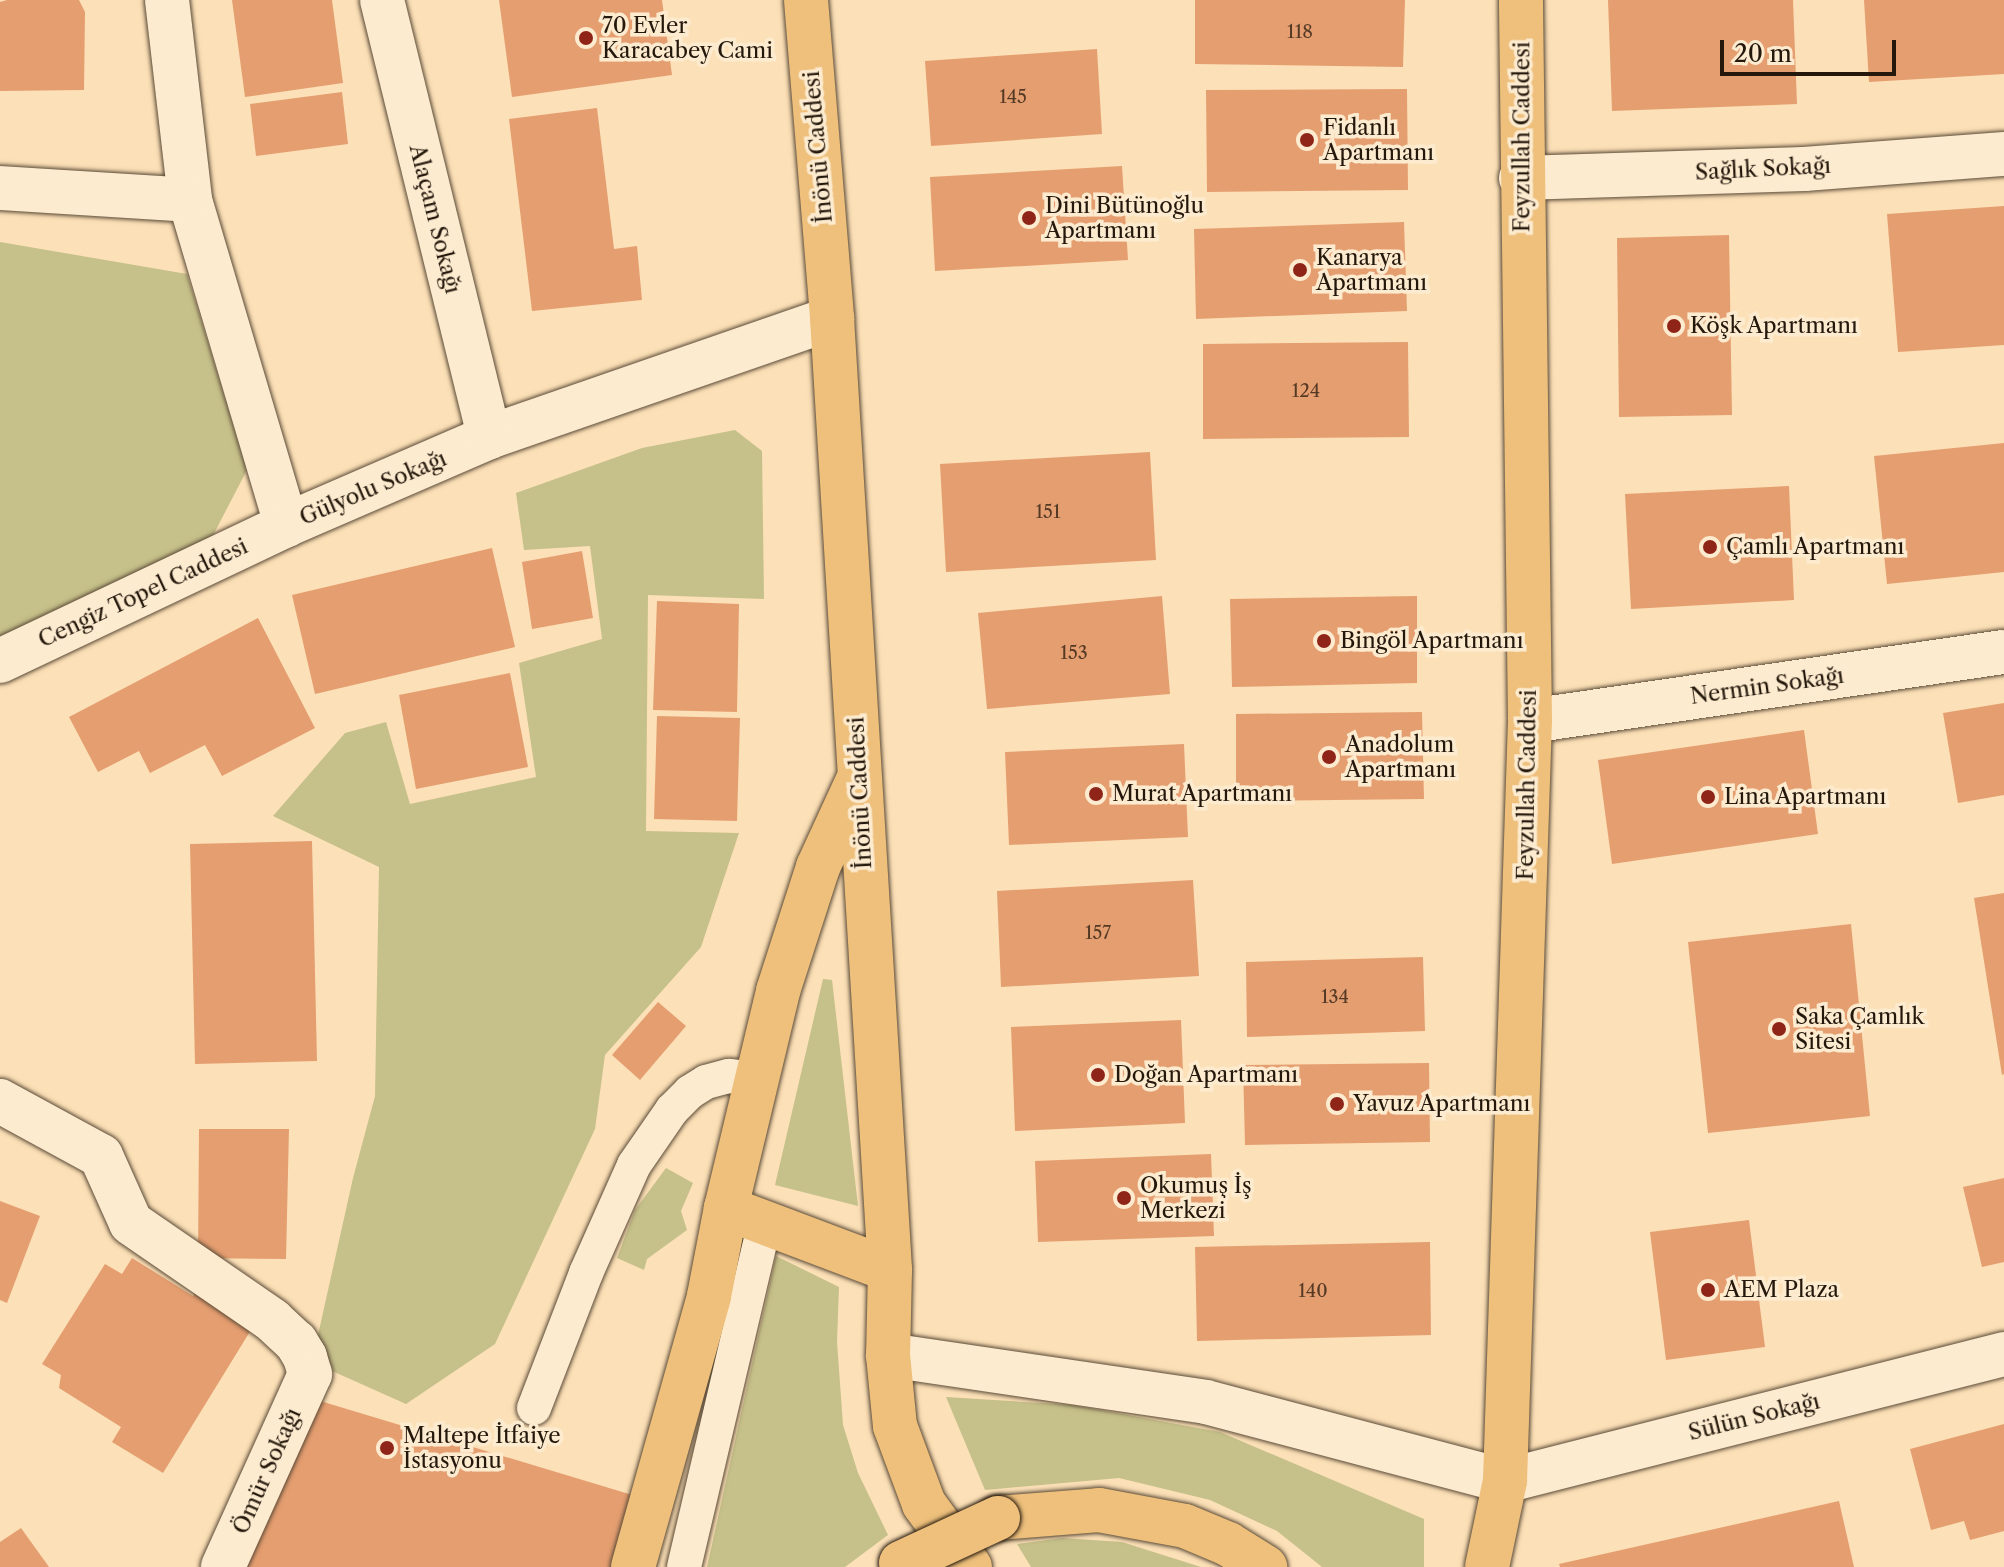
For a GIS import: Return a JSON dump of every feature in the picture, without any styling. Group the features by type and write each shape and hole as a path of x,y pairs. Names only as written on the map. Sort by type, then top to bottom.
{"main road":[{"name":"İnönü Caddesi","path":"806,0 832,318 890,1270 888,1355 895,1426 924,1504 970,1567"},
{"name":"Feyzullah Caddesi","path":"1487,1567 1505,1481 1530,721 1521,0"},
{"path":"633,1567 709,1296 745,1216 758,1079 778,991 818,867 859,778"},
{"path":"745,1216 890,1270"},
{"path":"898,1565 998,1518 1099,1510 1185,1526 1228,1544 1265,1567"}],"street":[{"name":"Gülyolu Sokağı","path":"167,0 190,200 286,525 489,437 832,318"},
{"name":"Alaçam Sokağı","path":"382,0 489,437"},
{"name":"Sağlık Sokağı","path":"1521,178 1804,169 2004,154"},
{"path":"0,188 190,200"},
{"name":"Cengiz Topel Caddesi","path":"0,661 286,525"},
{"name":"Nermin Sokağı","path":"1530,721 2004,652"},
{"name":"Ömür Sokağı","path":"0,1101 101,1156 131,1223 272,1320 296,1342 310,1374 223,1567"},
{"name":"Sülün Sokağı","path":"1505,1481 2004,1354"},
{"path":"888,1355 1206,1402 1505,1481"}],"lane":[{"path":"534,1408 586,1273 634,1165 672,1110 706,1082 729,1076 758,1079"},
{"path":"684,1567 745,1216"}],"shaded area":[{"path":"0,242 187,274 247,470 209,543 0,638"},
{"path":"735,430 762,451 764,599 648,595 646,831 739,833 701,947 605,1055 595,1129 495,1344 406,1404 312,1362 353,1178 375,1096 379,867 273,816 345,733 386,722 410,804 536,777 519,663 602,639 590,546 524,550 516,493 642,448"},
{"path":"823,979 832,980 858,1206 775,1185"},
{"path":"666,1168 693,1183 681,1211 687,1230 647,1259 644,1270 617,1258 635,1210"},
{"path":"776,1256 839,1287 837,1342 843,1425 858,1473 888,1535 845,1567 707,1567"},
{"path":"946,1397 1073,1405 1220,1432 1424,1519 1424,1567 1322,1567 1277,1531 1210,1500 1119,1478 985,1490"},
{"path":"1063,1538 1122,1542 1201,1567 1031,1567 1017,1544"}],"building":[{"path":"79,0 85,12 84,90 0,91 0,2"},
{"path":"232,0 332,0 343,83 245,97"},
{"name":"70 Evler Karacabey Cami","path":"499,0 662,0 672,75 512,97"},
{"path":"1195,0 1405,0 1403,67 1195,64"},
{"path":"1608,0 1793,0 1797,104 1612,111"},
{"path":"1864,0 2004,0 2004,74 1869,82"},
{"path":"1097,49 1102,134 931,146 925,61"},
{"name":"Fidanlı Apartmanı","path":"1407,89 1408,190 1207,192 1206,90"},
{"path":"342,92 348,144 256,156 250,104"},
{"path":"597,108 614,249 637,246 642,300 532,311 509,119"},
{"name":"Dini Bütünoğlu Apartmanı","path":"1122,166 1128,260 935,271 930,177"},
{"path":"2004,206 2004,345 1898,352 1887,214"},
{"name":"Kanarya Apartmanı","path":"1404,222 1407,311 1196,319 1194,229"},
{"name":"Köşk Apartmanı","path":"1729,235 1732,415 1619,417 1617,238"},
{"path":"1408,342 1409,437 1203,439 1203,344"},
{"path":"2004,443 2004,572 1887,584 1874,456"},
{"path":"1150,452 1156,560 946,572 940,464"},
{"name":"Çamlı Apartmanı","path":"1789,486 1794,600 1631,609 1625,494"},
{"path":"492,548 515,647 315,694 292,595"},
{"path":"582,551 593,618 532,629 522,562"},
{"path":"1162,596 1170,694 987,709 978,613"},
{"name":"Bingöl Apartmanı","path":"1417,596 1417,683 1232,687 1230,599"},
{"path":"657,601 739,604 737,712 653,710"},
{"path":"258,618 315,728 222,776 205,745 150,773 139,751 98,772 69,717"},
{"path":"510,673 528,767 416,789 399,695"},
{"path":"2004,703 2004,795 1958,803 1943,713"},
{"name":"Anadolum Apartmanı","path":"1422,712 1424,799 1236,801 1236,714"},
{"path":"657,716 740,718 737,821 654,819"},
{"name":"Lina Apartmanı","path":"1804,730 1818,834 1612,864 1598,760"},
{"name":"Murat Apartmanı","path":"1184,744 1188,837 1009,845 1005,752"},
{"path":"312,841 317,1061 195,1064 190,844"},
{"path":"1193,880 1199,976 1001,987 997,891"},
{"path":"2004,893 2004,1074 2002,1075 1974,898"},
{"name":"Saka Çamlık Sitesi","path":"1851,924 1870,1116 1708,1133 1688,942"},
{"path":"1423,957 1425,1031 1247,1037 1246,962"},
{"path":"658,1002 686,1026 640,1080 612,1055"},
{"name":"Doğan Apartmanı","path":"1181,1020 1185,1123 1015,1131 1011,1027"},
{"name":"Yavuz Apartmanı","path":"1429,1063 1430,1142 1245,1145 1243,1065"},
{"path":"199,1129 289,1129 286,1259 198,1258"},
{"name":"Okumuş İş Merkezi","path":"1211,1154 1214,1236 1038,1242 1035,1161"},
{"path":"2004,1178 2004,1262 1982,1267 1963,1187"},
{"path":"0,1201 40,1216 7,1303 0,1300"},
{"name":"AEM Plaza","path":"1749,1220 1765,1347 1666,1360 1650,1232"},
{"path":"1430,1242 1431,1335 1197,1341 1195,1247"},
{"path":"132,1258 193,1296 200,1284 257,1320 163,1473 112,1442 121,1427 59,1388 61,1375 42,1364 105,1264 122,1274"},
{"name":"Maltepe İtfaiye İstasyonu","path":"317,1400 639,1497 620,1567 246,1567"},
{"path":"2004,1424 2004,1531 1970,1540 1964,1521 1931,1530 1910,1449"},
{"path":"1839,1501 1854,1567 1560,1567 1559,1564"},
{"path":"21,1528 49,1567 0,1567 0,1542"}],"place":[{"name":"70 Evler Karacabey Cami","path":"586,38"},
{"name":"Fidanlı Apartmanı","path":"1307,140"},
{"name":"Dini Bütünoğlu Apartmanı","path":"1029,218"},
{"name":"Kanarya Apartmanı","path":"1300,270"},
{"name":"Köşk Apartmanı","path":"1674,326"},
{"name":"Çamlı Apartmanı","path":"1710,547"},
{"name":"Bingöl Apartmanı","path":"1324,641"},
{"name":"Anadolum Apartmanı","path":"1329,757"},
{"name":"Murat Apartmanı","path":"1096,794"},
{"name":"Lina Apartmanı","path":"1708,797"},
{"name":"Saka Çamlık Sitesi","path":"1779,1029"},
{"name":"Doğan Apartmanı","path":"1098,1075"},
{"name":"Yavuz Apartmanı","path":"1337,1104"},
{"name":"Okumuş İş Merkezi","path":"1124,1198"},
{"name":"AEM Plaza","path":"1708,1290"},
{"name":"Maltepe İtfaiye İstasyonu","path":"387,1448"}]}
